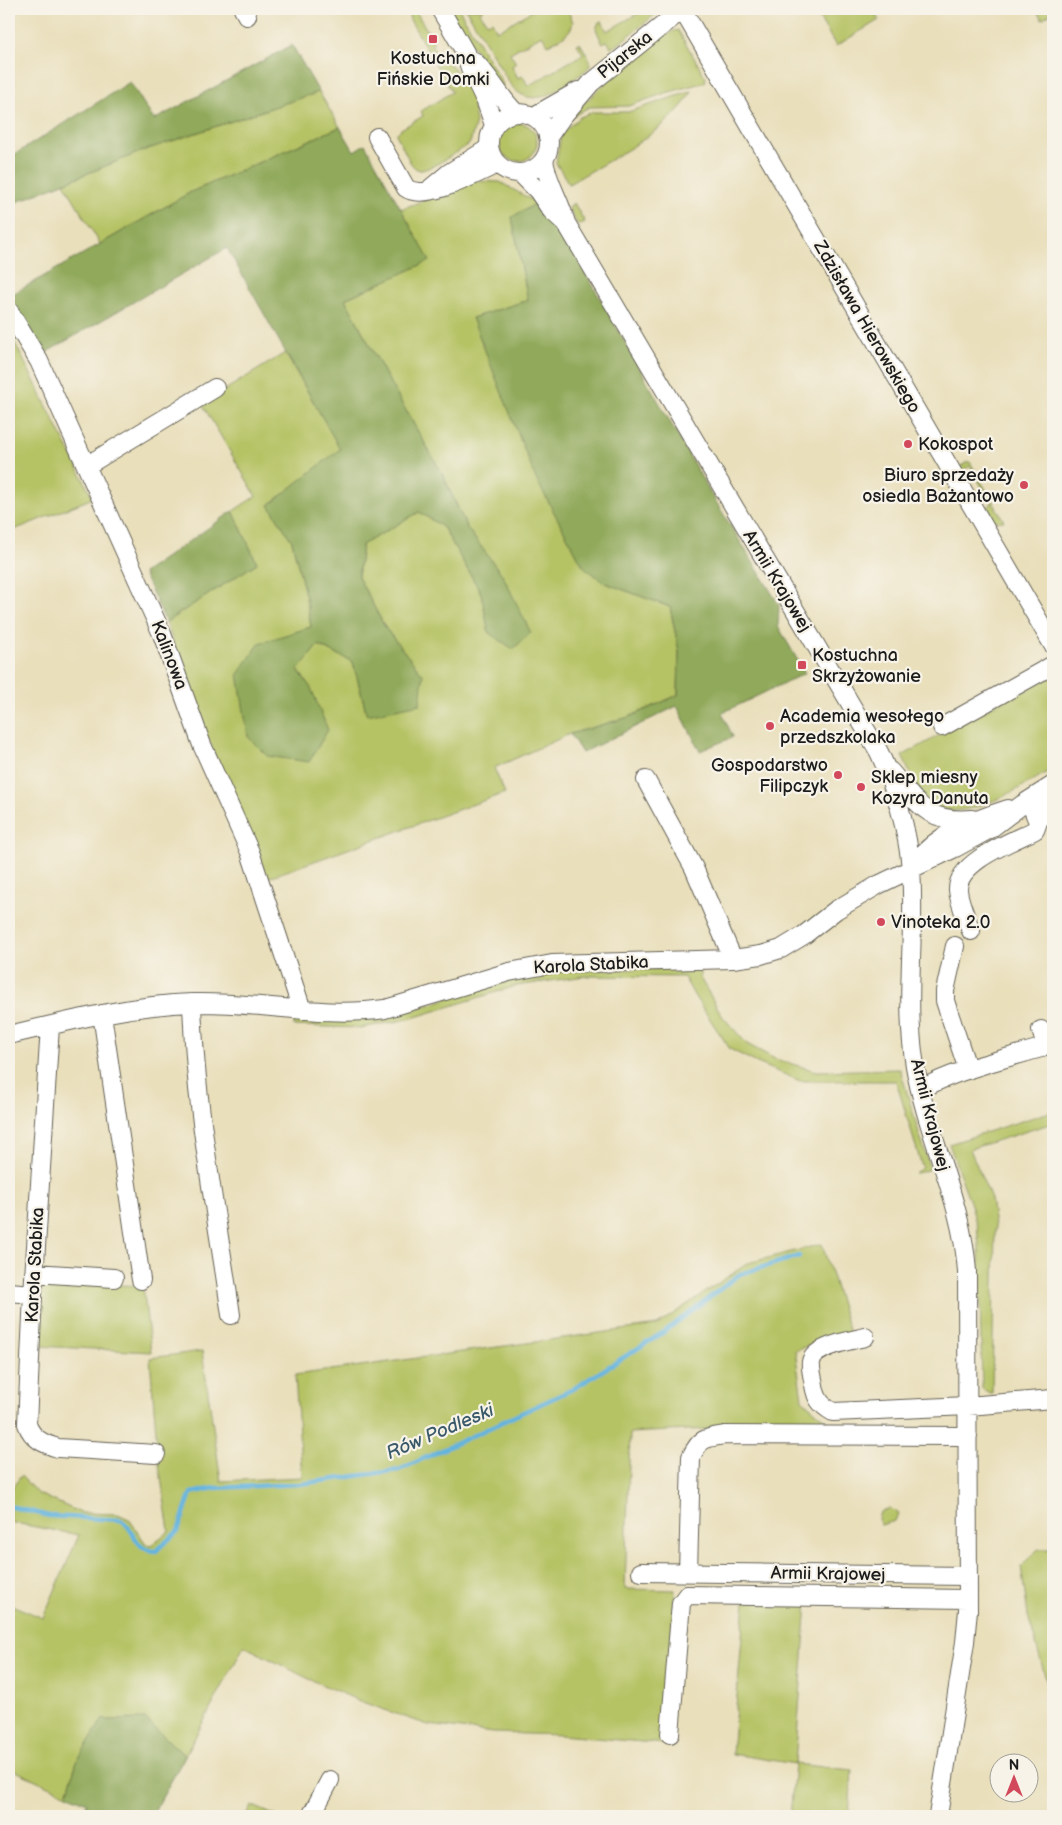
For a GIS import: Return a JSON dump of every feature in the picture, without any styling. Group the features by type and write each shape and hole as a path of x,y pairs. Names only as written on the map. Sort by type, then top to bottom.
{"street":[{"path":"440,9 465,52 494,125"},
{"name":"Pijarska","path":"534,116 591,83 682,9"},
{"name":"Zdzisława Hierowskiego","path":"682,9 1053,645"},
{"path":"465,52 481,68 504,101 516,113"},
{"name":"Pijarska","path":"548,137 562,117 591,83"},
{"path":"516,113 534,116 545,128 548,137 548,149 544,160 529,171 511,172 493,156 490,133 500,118 516,113"},
{"path":"377,137 406,188 411,192 419,193 429,190 449,173 493,156"},
{"name":"Armii Krajowej","path":"544,160 545,169 562,206 566,222 886,766 903,826 911,869 911,1030 920,1090 927,1121 960,1227 966,1254 968,1598 965,1642 938,1816"},
{"name":"Armii Krajowej","path":"520,173 538,190 551,210 566,222"},
{"name":"Kalinowa","path":"9,311 38,361 162,634 202,746 250,852 302,1010"},
{"path":"86,466 215,388"},
{"path":"942,727 1053,665"},
{"path":"886,766 919,805 930,813 948,820 980,818"},
{"path":"646,780 694,868 733,959"},
{"path":"911,869 923,853 942,837 980,818 1026,802 1049,788 1053,817"},
{"path":"971,931 958,891 959,879 979,858 1035,830 1038,822 1026,802"},
{"name":"Karola Stabika","path":"9,1035 102,1014 157,1005 192,1003 238,1004 334,1012 368,1011 385,1009 509,972 552,964 733,959 761,955 781,949 804,935 836,910 990,829 1026,802"},
{"path":"955,946 945,991 945,1001 968,1070"},
{"path":"192,1003 193,1043 198,1089 231,1315"},
{"path":"102,1014 141,1280"},
{"name":"Karola Stabika","path":"50,1026 26,1416 29,1430 37,1439 45,1444 58,1448 156,1454"},
{"path":"920,1090 928,1085 968,1070 1041,1048 1045,1043 1041,1030"},
{"path":"34,1273 114,1278"},
{"path":"9,1292 33,1294"},
{"path":"864,1336 823,1349 814,1354 811,1361 816,1397 825,1408 833,1412 968,1406 1053,1399"},
{"path":"688,1573 691,1457 697,1445 704,1438 725,1435 968,1436"},
{"name":"Armii Krajowej","path":"641,1572 968,1576"},
{"path":"670,1734 681,1603 687,1595 968,1598"},
{"path":"311,1816 330,1780"}],"green space":[{"path":"407,9 416,9 433,40 432,46 464,81 475,103 473,106 476,122 470,143 438,163 420,170 415,168 410,162 396,134 423,116 421,111 452,92 410,20"},
{"path":"451,9 459,9 503,84 501,88 457,23"},
{"path":"466,9 484,9 480,12 487,23 492,21 497,31 533,9 567,9 573,22 570,30 564,36 548,45 542,35 510,53 516,63 512,66 518,78 523,76 528,86 583,54 577,44 580,43 590,60 590,66 584,72 548,95 532,98 525,96 517,92 510,84"},
{"path":"646,9 662,9 616,46 611,47 607,41 602,43 596,29 599,22 602,21 607,31"},
{"path":"814,9 872,9 879,20 836,46"},
{"path":"1036,9 1053,9 1053,12 1042,19"},
{"path":"666,30 669,34 678,30 706,78 705,82 629,106 589,107 568,119 626,63"},
{"path":"292,45 319,92 145,150 9,205 9,158 130,82 154,120"},
{"path":"692,91 682,106 654,132 569,184 556,163 561,136 580,117 593,112 628,112"},
{"path":"319,92 340,127 191,192 100,244 64,183 145,150"},
{"path":"518,123 532,128 537,142 532,156 518,161 504,156 499,142 504,128"},
{"path":"340,127 354,151 365,144 430,261 345,299 390,383 443,475 467,528 503,576 531,633 513,649 489,633 481,593 443,527 419,512 362,545 358,577 386,629 423,675 420,704 367,715 353,662 318,645 298,670 311,688 328,730 309,762 267,756 248,737 238,674 260,643 311,627 292,541 269,505 340,449 227,248 40,356 11,295 191,192"},
{"path":"474,181 500,182 537,203 512,217 528,300 472,318 605,583 670,607 679,651 678,695 629,717 570,734 494,768 505,793 267,878 208,739 166,622 257,563 233,511 256,496 202,404 285,353 341,449 269,505 292,541 311,627 260,643 311,688 297,670 318,645 353,662 367,715 423,675 386,629 358,577 362,545 419,512 443,527 481,593 489,633 503,576 467,528 443,475 390,383 345,299 429,261 401,209"},
{"path":"537,203 563,233 707,487 779,605 778,626 805,673 722,713 733,737 700,751 677,706 582,753 570,734 629,717 678,695 679,651 670,607 605,583 583,566 536,479 472,318 528,300 512,217"},
{"path":"574,203 585,222 581,224 577,224 569,209"},
{"path":"9,331 93,498 9,532"},
{"path":"970,462 1004,521 992,520 983,510 992,504 970,466 961,471 959,468"},
{"path":"233,511 257,563 166,622 143,573"},
{"path":"1053,672 1053,769 1008,794 972,808 955,810 939,808 926,800 915,784 902,756"},
{"path":"700,968 700,978 723,1017 747,1044 775,1059 816,1071 900,1069 930,1169 915,1174 922,1167 896,1081 800,1081 755,1062 730,1049 684,977 585,976 516,986 409,1019 361,1028 294,1026 293,1016 377,1018 419,1008 494,983 564,971"},
{"path":"1053,1111 1053,1123 970,1149 991,1199 995,1226 992,1394 982,1389 977,1227 949,1144"},
{"path":"822,1244 850,1333 795,1350 802,1399 829,1423 630,1433 625,1589 675,1590 665,1744 561,1735 494,1733 428,1725 362,1702 309,1679 244,1646 185,1756 145,1719 77,1761 67,1794 9,1768 9,1604 43,1618 79,1535 9,1522 9,1492 21,1476 37,1493 81,1513 118,1514 129,1519 146,1544 151,1545 169,1531 158,1458 150,1358 202,1351 221,1481 302,1477 295,1375 657,1325 748,1263"},
{"path":"41,1281 143,1286 151,1352 37,1346"},
{"path":"890,1508 898,1514 895,1521 881,1525 878,1519 880,1512"},
{"path":"1038,1549 1053,1549 1053,1704 1028,1616 1021,1566"},
{"path":"745,1601 807,1602 795,1764 732,1754"},
{"path":"145,1719 185,1756 152,1816 82,1816 87,1803 67,1794 77,1761 102,1720"},
{"path":"795,1764 852,1770 849,1816 790,1816"},
{"path":"251,1805 276,1816 246,1816"}],"waterway":[{"name":"Rów Podleski","path":"9,1506 49,1516 121,1520 130,1529 139,1544 144,1548 156,1551 178,1531 191,1493 215,1488 300,1484 399,1470 573,1389 664,1332 740,1274 799,1256"}],"place":[{"name":"Kostuchna Fińskie Domki","path":"433,39"},
{"name":"Kokospot","path":"908,444"},
{"name":"Biuro sprzedaży osiedla Bażantowo","path":"1024,485"},
{"name":"Kostuchna Skrzyżowanie","path":"802,665"},
{"name":"Academia wesołego przedszkolaka","path":"770,726"},
{"name":"Gospodarstwo Filipczyk","path":"838,775"},
{"name":"Sklep miesny Kozyra Danuta","path":"861,787"},
{"name":"Vinoteka 2.0","path":"881,922"}]}
